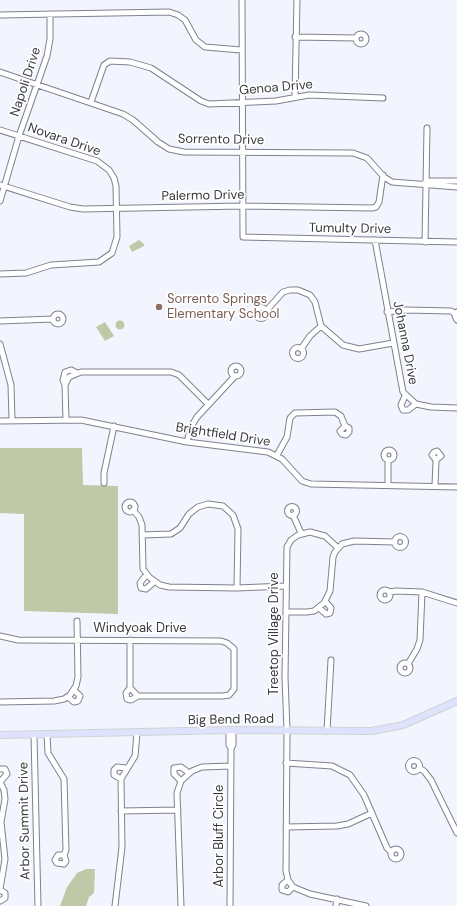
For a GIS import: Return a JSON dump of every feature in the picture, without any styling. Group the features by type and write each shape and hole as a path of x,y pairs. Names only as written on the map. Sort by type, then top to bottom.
{"main road":[{"name":"Big Bend Road","path":"0,735 231,730 386,730 407,724 457,701"}],"street":[{"path":"242,0 241,103 243,206"},
{"path":"295,96 295,37 297,0"},
{"path":"0,15 169,12 178,15 185,20 196,40 202,46 241,50"},
{"name":"Napoli Drive","path":"0,201 2,186 37,85 49,44 50,14"},
{"path":"295,37 356,38"},
{"name":"Genoa Drive","path":"91,102 104,65 110,61 130,62 150,68 206,103 276,101 295,96 309,95 383,98"},
{"name":"Sorrento Drive","path":"0,72 123,114 133,120 158,142 169,149 184,152 354,153 367,158 388,180 396,183 457,187"},
{"path":"425,242 427,128"},
{"name":"Novara Drive","path":"0,130 97,161 106,167 112,174 115,182 117,209 116,243 112,253 103,260 92,264 47,266 26,273 0,274"},
{"name":"Palermo Drive","path":"2,186 76,209 243,206 374,208 379,202 383,175"},
{"name":"Sorrento Drive","path":"425,184 429,181 457,181"},
{"name":"Tumulty Drive","path":"243,206 243,237 457,242"},
{"name":"Johanna Drive","path":"375,240 398,374 405,396 416,404 430,407 457,408"},
{"path":"266,311 283,292 298,290 313,298 321,326 328,334 348,347 359,349 393,343"},
{"path":"387,312 406,310 451,310 457,315"},
{"path":"0,321 53,319"},
{"path":"301,349 310,336 321,326"},
{"path":"0,344 11,385 12,420"},
{"path":"66,420 65,385 70,377 77,373 171,372 179,375 208,404"},
{"path":"187,442 194,421 235,376"},
{"path":"405,396 401,405 403,410 408,410 416,404"},
{"path":"277,455 287,437 290,418 295,414 335,412 341,416 344,426"},
{"name":"Brightfield Drive","path":"0,421 92,421 187,442 261,451 277,455 306,483 457,487"},
{"path":"104,484 104,473 114,426"},
{"path":"388,460 388,485"},
{"path":"435,486 436,460"},
{"path":"142,535 171,534 180,528 189,514 198,507 208,504 223,506 233,516 238,529 237,588"},
{"path":"133,510 141,521 142,565 146,574 154,582 169,587 237,588 286,586"},
{"path":"293,515 301,534 310,532 321,534 338,548"},
{"name":"Treetop Village Drive","path":"301,534 291,540 287,547 285,692 287,730 286,827 288,880 282,885 282,890 288,892 293,887 310,894 337,898 366,906"},
{"path":"286,612 307,612 319,608 326,602 330,591 332,557 338,548 346,543 354,541 394,542"},
{"path":"146,574 140,583 141,588 146,589 154,582"},
{"path":"389,592 422,592 457,603"},
{"path":"408,664 417,649 420,640 422,592"},
{"path":"319,608 326,614 330,613 331,608 326,602"},
{"path":"0,702 54,702 68,697 74,690 78,677 78,621"},
{"name":"Windyoak Drive","path":"0,636 18,640 227,642 234,650 234,686 232,692 223,696 138,696"},
{"path":"130,640 130,688 125,694 130,700 138,696 130,688"},
{"path":"327,731 331,660"},
{"path":"68,697 74,702 78,701 80,696 74,690"},
{"name":"Arbor Bluff Circle","path":"230,906 231,748 233,745 231,730"},
{"path":"115,906 122,848 121,779 126,768 135,756 136,733"},
{"path":"47,734 48,753 64,779 66,850 64,855"},
{"name":"Arbor Summit Drive","path":"34,735 38,906"},
{"path":"286,763 326,765 344,771 350,775 360,787 387,848 391,852"},
{"name":"Arbor Bluff Circle","path":"181,906 177,793 181,781 189,773 202,767 231,766"},
{"path":"121,779 114,775 114,770 117,767 126,768"},
{"name":"Arbor Bluff Circle","path":"181,781 174,774 174,768 181,767 189,773"},
{"path":"419,768 424,770 431,780 457,833"},
{"path":"0,769 5,770 7,774 0,782 4,790 5,799 0,822 5,868 0,890 5,893 5,898 0,901"},
{"path":"121,812 178,810"},
{"path":"286,827 337,826 348,824 372,813"},
{"path":"288,880 293,887"},
{"path":"336,906 337,898"}],"green space":[{"path":"139,240 144,244 144,246 132,252 129,246"},
{"path":"120,320 125,325 120,330 115,325"},
{"path":"105,322 114,336 105,341 96,327"},
{"path":"0,448 82,448 83,485 118,486 118,614 24,611 24,514 0,513"},
{"path":"86,869 95,869 94,893 89,897 86,906 60,906 67,887 77,873"}],"place":[{"name":"Sorrento Springs Elementary School","path":"159,307"}]}
